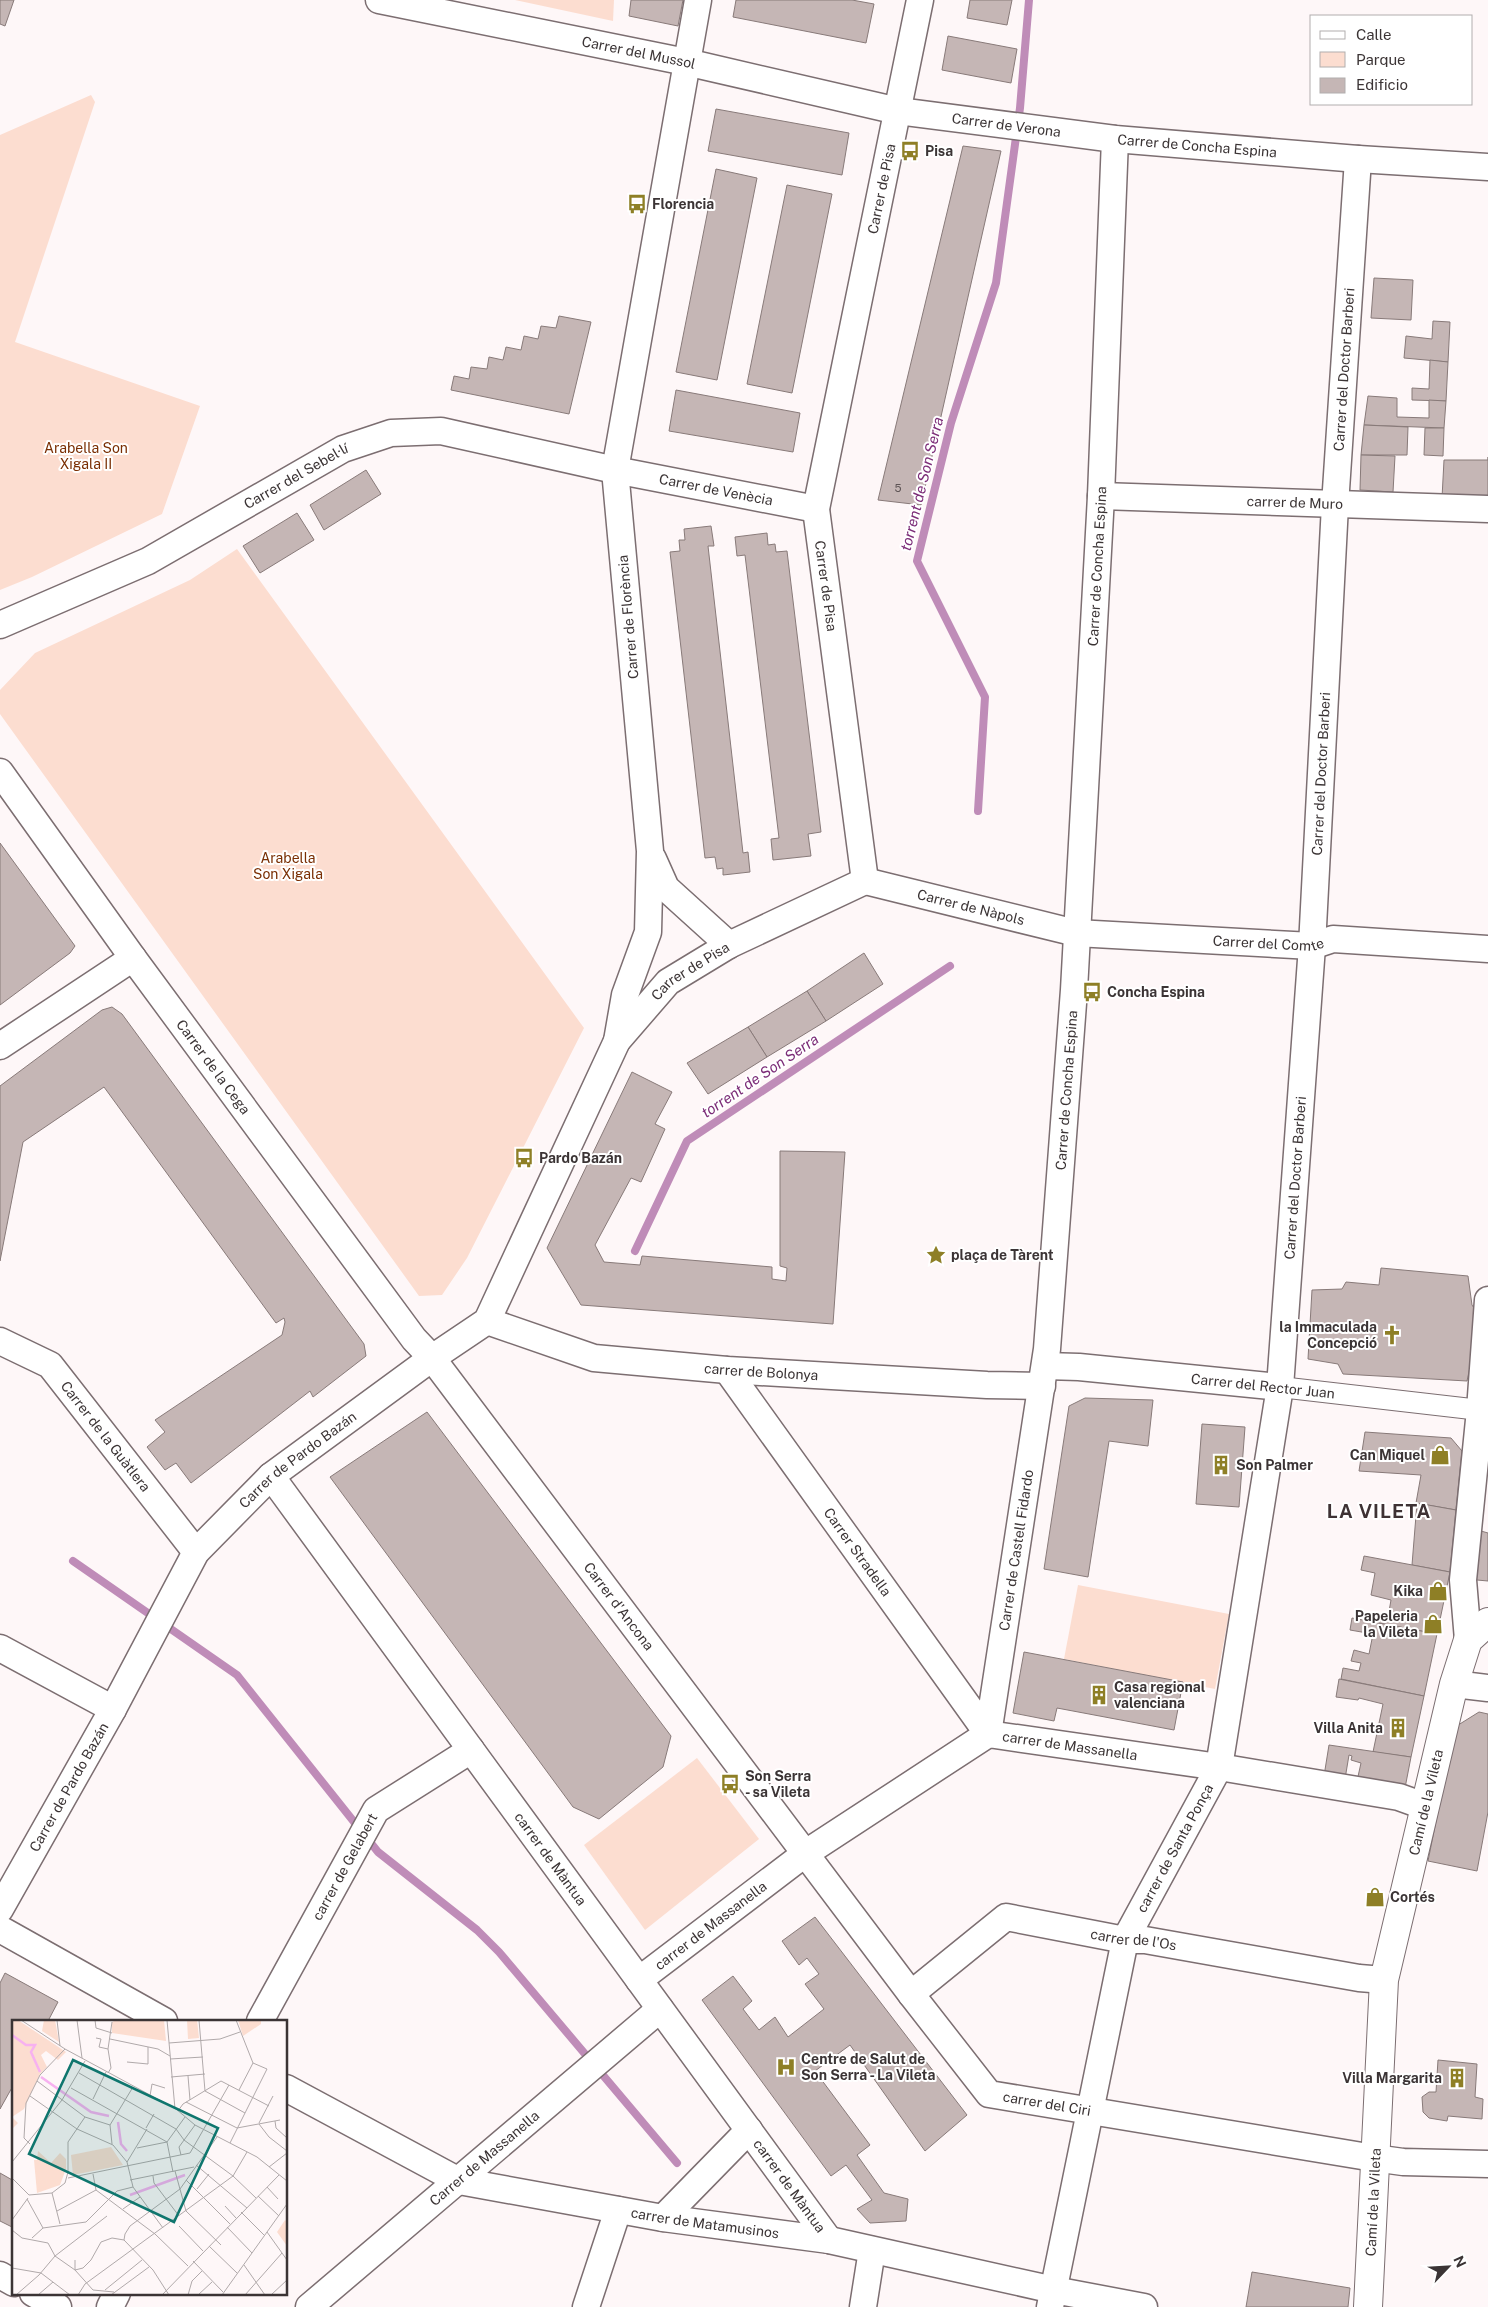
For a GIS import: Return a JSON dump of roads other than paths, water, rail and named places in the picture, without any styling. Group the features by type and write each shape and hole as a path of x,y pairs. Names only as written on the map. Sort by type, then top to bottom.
{"street":[{"name":"Carrer del Mussol","path":"379,0 686,62 898,111"},
{"name":"Carrer de Florència","path":"617,1041 625,995 648,932 650,851 615,470 698,0"},
{"name":"Carrer de Pisa","path":"617,1041 668,982 729,945 865,881 816,509 920,0"},
{"name":"Carrer de Verona","path":"898,111 1116,139"},
{"name":"Carrer de Concha Espina","path":"1044,1376 1076,933 1101,496 1116,139 1358,159 1488,167"},
{"name":"Carrer del Doctor Barberi","path":"1280,1387 1312,946 1335,505 1358,159"},
{"name":"Carrer del Sebel·lí","path":"0,625 148,561 343,449 391,432 441,431 615,470"},
{"name":"Carrer de Venècia","path":"615,470 816,509"},
{"name":"carrer de Muro","path":"1101,496 1488,509"},
{"name":"Carrer de la Cega","path":"0,772 133,958 414,1338 432,1358"},
{"path":"650,851 666,888 729,945"},
{"name":"Carrer de Nàpols","path":"865,881 1076,933"},
{"name":"Carrer del Comte","path":"1076,933 1312,946 1334,939 1488,949"},
{"path":"0,1046 133,958"},
{"path":"487,1321 617,1041"},
{"name":"Camí de la Vileta","path":"1368,2307 1384,1980 1454,1684 1468,1640 1463,1580 1480,1410 1488,1300"},
{"name":"carrer de Bolonya","path":"487,1321 594,1358 727,1370 987,1385 1044,1376"},
{"name":"Carrer de Pardo Bazán","path":"0,1909 113,1709 196,1552 271,1476 432,1358 487,1321"},
{"name":"Carrer de la Guàtlera","path":"0,1341 50,1365 196,1552"},
{"name":"Carrer d'Ancona","path":"432,1358 806,1853"},
{"name":"Carrer del Rector Juan","path":"1044,1376 1079,1367 1280,1387 1480,1410"},
{"name":"Carrer Stradella","path":"727,1370 988,1734"},
{"name":"Carrer de Castell Fidardo","path":"988,1734 1044,1376"},
{"name":"carrer de Santa Ponça","path":"1052,2299 1125,1940 1219,1767 1280,1387"},
{"name":"carrer de Màntua","path":"271,1476 829,2240"},
{"path":"1468,1640 1488,1622"},
{"path":"0,1648 113,1709"},
{"path":"1454,1684 1488,1688"},
{"name":"carrer de Massanella","path":"639,1980 806,1853 988,1734 1219,1767 1399,1797 1424,1806"},
{"name":"carrer de Gelabert","path":"261,2020 376,1810 471,1750"},
{"name":"carrer del Ciri","path":"806,1853 989,2094 1374,2158 1404,2162 1488,2164"},
{"name":"carrer de l'Os","path":"912,1994 1006,1916 1125,1940 1145,1940 1359,1978 1384,1980"},
{"path":"0,1929 162,2020"},
{"name":"Carrer de Massanella","path":"309,2307 660,2009"},
{"name":"carrer de Matamusinos","path":"288,2089 459,2181 663,2218 829,2240 1052,2299 1144,2307"},
{"path":"663,2218 749,2130"},
{"path":"586,2307 618,2210"},
{"path":"862,2307 872,2250"},
{"path":"0,2275 12,2282"},
{"path":"35,2294 58,2307"},
{"path":"110,2307 116,2294"}],"waterway":[{"name":"torrent de Son Serra","path":"978,811 985,697 917,561 951,423 996,283 1020,108 1029,0"},
{"name":"torrent de Son Serra","path":"635,1251 687,1141 950,966"},
{"path":"73,1561 237,1675 378,1852 477,1930 499,1952 677,2163"}],"place":[{"name":"Pisa","path":"910,151"},
{"name":"Florencia","path":"637,204"},
{"name":"Concha Espina","path":"1092,992"},
{"name":"Pardo Bazán","path":"524,1158"},
{"name":"plaça de Tàrent","path":"936,1255"},
{"name":"la Immaculada Concepció","path":"1392,1335"},
{"name":"Can Miquel","path":"1440,1455"},
{"name":"Son Palmer","path":"1221,1465"},
{"name":"Kika","path":"1438,1591"},
{"name":"Papeleria la Vileta","path":"1433,1624"},
{"name":"Casa regional valenciana","path":"1099,1695"},
{"name":"Villa Anita","path":"1398,1728"},
{"name":"Son Serra - sa Vileta","path":"730,1784"},
{"name":"Cortés","path":"1375,1897"},
{"name":"Centre de Salut de Son Serra - La Vileta","path":"786,2067"},
{"name":"Villa Margarita","path":"1457,2078"}],"district":[{"name":"LA VILETA","path":"1379,1511"}],"park label":[{"name":"Arabella Son Xigala II","path":"86,456"},
{"name":"Arabella Son Xigala","path":"288,866"}]}
